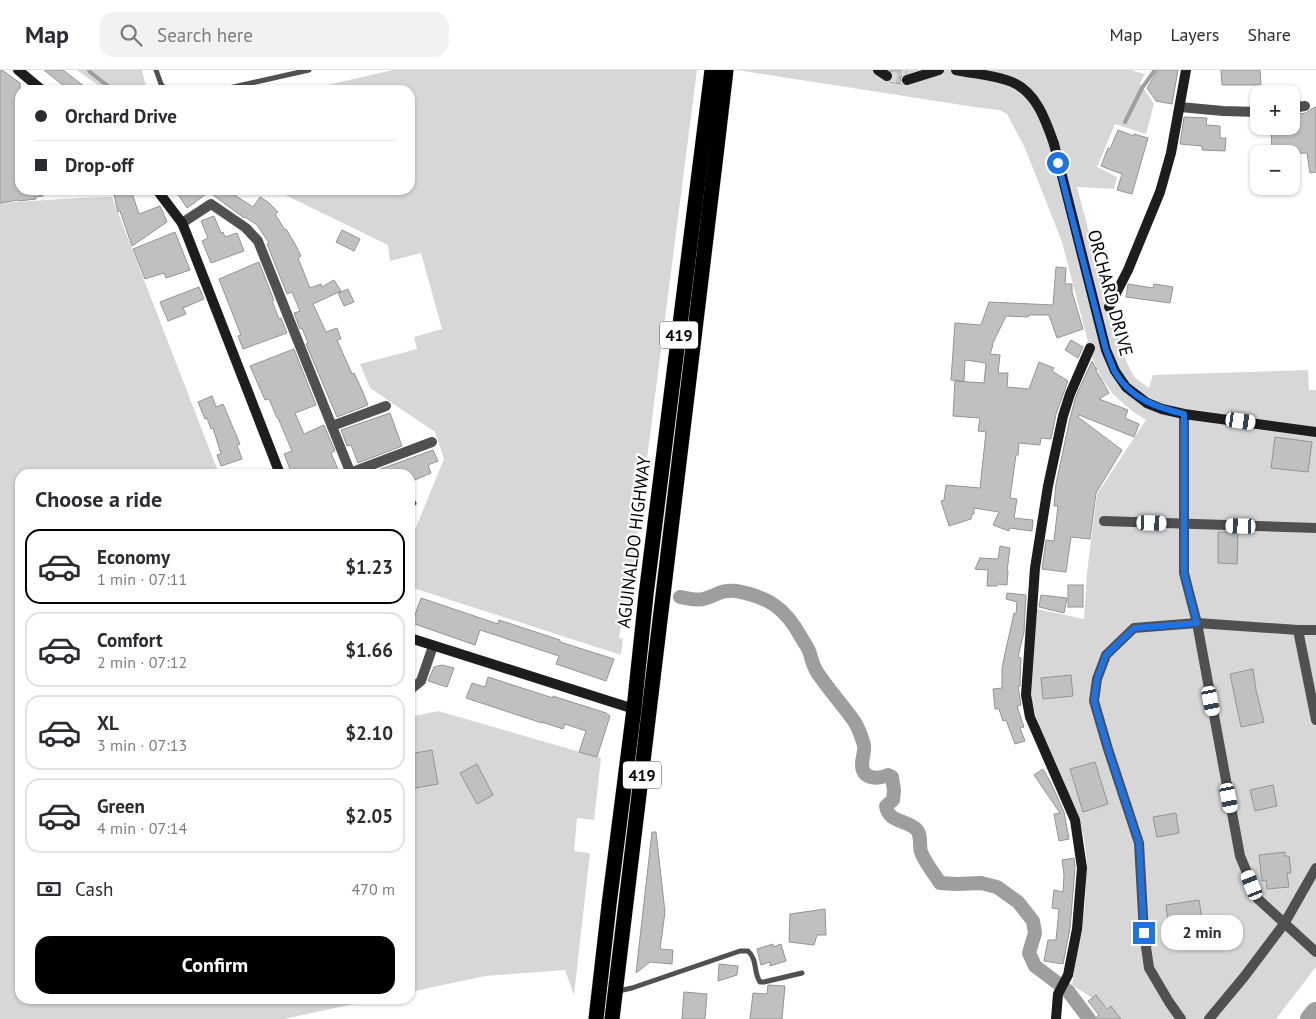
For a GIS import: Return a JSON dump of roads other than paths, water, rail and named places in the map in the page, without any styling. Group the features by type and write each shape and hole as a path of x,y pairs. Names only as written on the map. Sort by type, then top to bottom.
{"highway":[{"name":"AGUINALDO HIGHWAY","path":"596,1019 651,556 712,70"},
{"name":"AGUINALDO HIGHWAY","path":"612,1019 726,70"}],"street":[{"path":"18,70 30,74 38,85"},
{"path":"907,75 919,76 938,70"},
{"name":"ORCHARD DRIVE","path":"956,70 1013,82 1028,93 1043,115 1054,144 1106,350 1115,371 1126,387 1147,403 1162,409 1184,414 1316,432"},
{"path":"1109,307 1128,270 1160,192 1171,153 1186,70"},
{"path":"1300,107 1305,106"},
{"path":"1180,107 1250,112"},
{"path":"161,195 182,223 278,469"},
{"path":"182,223 211,204 246,228 258,241 348,469"},
{"path":"1056,1019 1058,994 1068,975 1077,929 1082,868 1075,820 1030,717 1026,694 1036,568 1048,486 1063,416 1070,394 1090,348"},
{"path":"332,426 386,406"},
{"path":"1184,414 1184,573 1197,623 1240,856 1258,899 1316,952"},
{"path":"361,469 432,442"},
{"path":"1104,521 1316,528"},
{"path":"1181,1019 1149,968 1144,933 1139,843 1094,701 1097,679 1106,655 1134,628 1197,623 1316,630"},
{"path":"1298,630 1316,720"},
{"path":"415,640 634,709"},
{"path":"415,686 421,681 433,646"},
{"path":"1209,1019 1284,924 1316,868"}],"lane":[{"path":"156,70 162,85"},
{"path":"242,85 309,70"},
{"path":"616,991 632,988 740,951 748,951 753,956 757,978 760,982 802,973"}],"waterway":[{"path":"89,70 107,85"},
{"path":"1125,122 1142,88 1155,70"},
{"path":"680,597 700,600 722,592 736,591 758,597 775,605 789,618 808,648 817,672 857,726 864,745 862,764 865,773 875,778 888,775 892,777 893,800 886,806 887,811 894,818 912,826 918,831 920,849 927,864 940,883 981,883 997,887 1018,902 1033,921 1035,933 1029,953 1035,966 1068,991 1089,1019"},
{"path":"1311,1019 1316,1013"}],"tunnel":[{"path":"902,70 906,71"},
{"path":"887,76 907,80"},
{"path":"1090,348 1109,307"}]}
